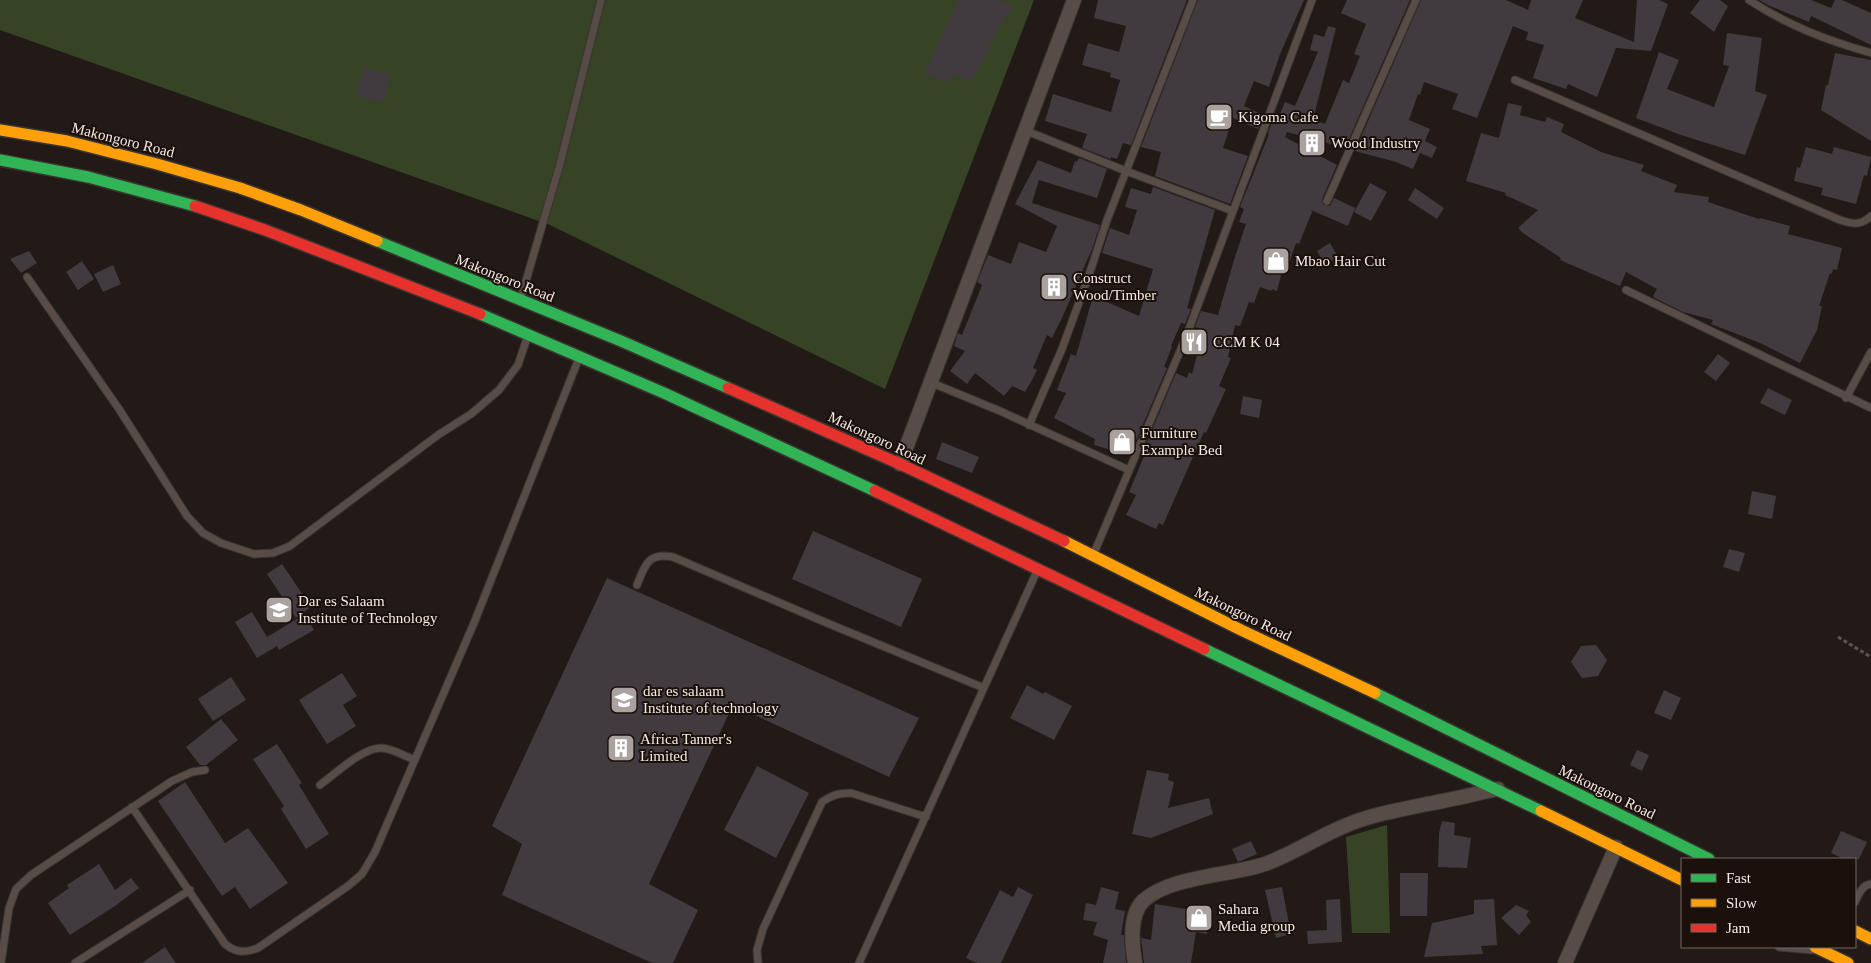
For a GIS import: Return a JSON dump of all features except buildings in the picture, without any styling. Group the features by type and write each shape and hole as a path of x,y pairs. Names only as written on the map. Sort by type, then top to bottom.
{"main road":[{"name":"Makongoro Road","path":"0,130 67,141 158,164 240,188 301,210 621,341 900,464 1368,690 1707,858"},
{"path":"0,160 63,171 154,194 235,219 529,332 758,435 1038,568 1498,789 1668,873 1680,883"},
{"path":"1856,932 1871,939"},
{"path":"1819,949 1848,963"}],"street":[{"path":"900,464 932,383 1024,130 1074,0"},
{"path":"1135,963 1132,945 1134,921 1142,903 1156,892 1170,886 1266,864 1347,825 1382,814 1498,789"},
{"path":"1565,963 1616,847"}],"lane":[{"path":"520,301 560,164 601,0"},
{"path":"1029,425 1062,349 1126,172 1193,0"},
{"path":"1093,556 1186,337 1312,0"},
{"path":"1326,201 1416,0"},
{"path":"1749,0 1775,17 1820,37 1871,53"},
{"path":"1515,80 1840,220 1853,224 1862,224 1871,216"},
{"path":"1024,130 1126,172 1233,211"},
{"path":"27,277 119,409 188,516 203,533 221,543 254,554 273,553 290,546 438,435 471,414 499,390 518,365 529,332"},
{"path":"1626,290 1846,398 1871,408"},
{"path":"1846,398 1871,352"},
{"path":"132,807 190,890 224,944 232,950 249,952 258,948 348,886 362,874 375,852 474,623 580,356"},
{"path":"932,383 1129,470"},
{"path":"637,585 644,567 653,558 661,555 673,557 984,688"},
{"path":"859,963 1038,568"},
{"path":"320,785 374,749 382,748 394,751 414,760"},
{"path":"1,963 9,908 16,890 31,875 182,775 205,770"},
{"path":"758,963 757,950 763,929 822,802 840,793 851,793 926,817"},
{"path":"1856,900 1862,888 1867,884 1871,884"},
{"path":"75,963 190,890"},
{"path":"1799,948 1819,949"}],"path":[{"path":"1838,637 1871,657"}],"green space":[{"path":"0,0 1034,0 885,389 550,225 0,30"},
{"path":"1387,825 1390,933 1352,933 1346,837"}],"traffic: fast":[{"path":"0,160 88,177 195,206"},
{"path":"377,241 621,341 728,388"},
{"path":"480,314 664,393 875,491"},
{"path":"1204,649 1541,811"},
{"path":"1375,693 1707,858"}],"traffic: slow":[{"path":"0,130 67,141 240,188 377,241"},
{"path":"1064,541 1241,630 1375,693"},
{"path":"1541,811 1681,880"},
{"path":"1856,932 1871,939"},
{"path":"1817,948 1848,963"}],"traffic: jam":[{"path":"195,206 265,230 480,314"},
{"path":"728,388 900,464 1064,541"},
{"path":"875,491 1204,649"}],"place":[{"name":"Kigoma Cafe","path":"1219,117"},
{"name":"Wood Industry","path":"1312,143"},
{"name":"Mbao Hair Cut","path":"1276,261"},
{"name":"Construct Wood/Timber","path":"1054,287"},
{"name":"CCM K 04","path":"1194,342"},
{"name":"Furniture Example Bed","path":"1122,442"},
{"name":"Dar es Salaam Institute of Technology","path":"279,610"},
{"name":"dar es salaam Institute of technology","path":"624,700"},
{"name":"Africa Tanner's Limited","path":"621,748"},
{"name":"Sahara Media group","path":"1199,918"}]}
